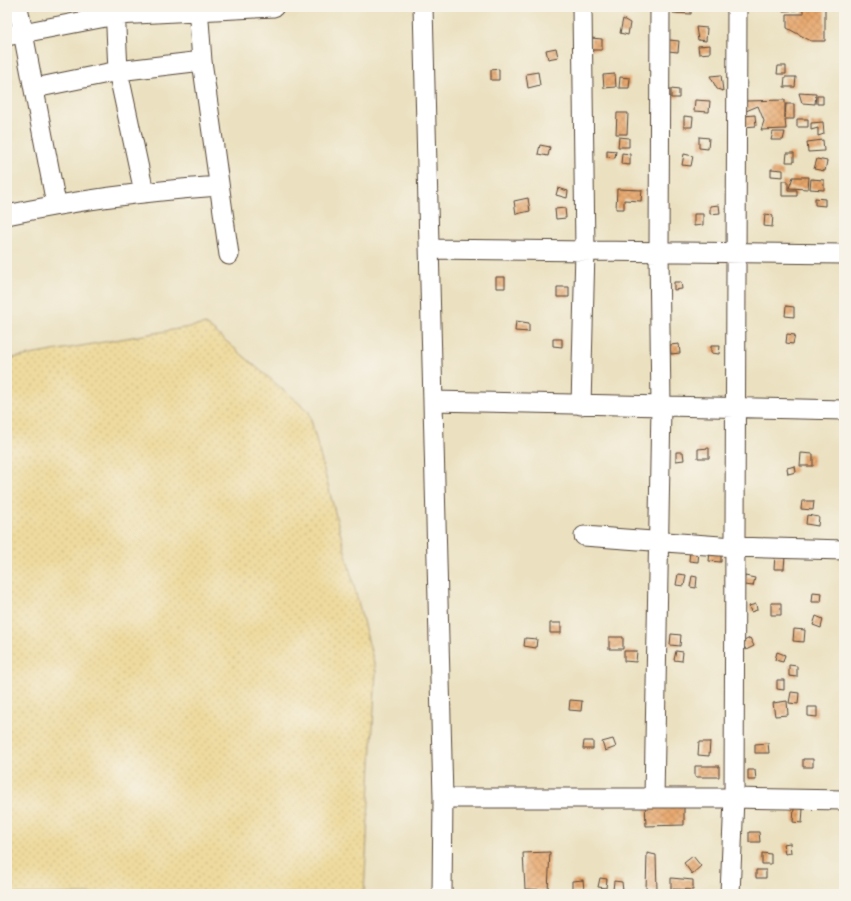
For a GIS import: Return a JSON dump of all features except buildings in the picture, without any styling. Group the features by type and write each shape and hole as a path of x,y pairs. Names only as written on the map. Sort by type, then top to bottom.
{"street":[{"path":"18,7 15,34 35,88 56,204"},
{"path":"15,34 115,11 274,7"},
{"path":"423,7 443,798 442,894"},
{"path":"581,404 584,251 582,7"},
{"path":"654,798 661,406 659,252 660,7"},
{"path":"730,894 734,798 734,408 738,7"},
{"path":"198,8 202,61 229,255"},
{"path":"115,11 118,71 144,192"},
{"path":"35,88 118,71 202,61"},
{"path":"7,214 56,204 144,192 219,186"},
{"path":"429,249 844,254"},
{"path":"433,401 844,410"},
{"path":"584,536 734,547 844,550"},
{"path":"443,798 734,798 844,800"}],"sand":[{"path":"206,324 309,412 376,671 364,894 7,894 7,359"}]}
